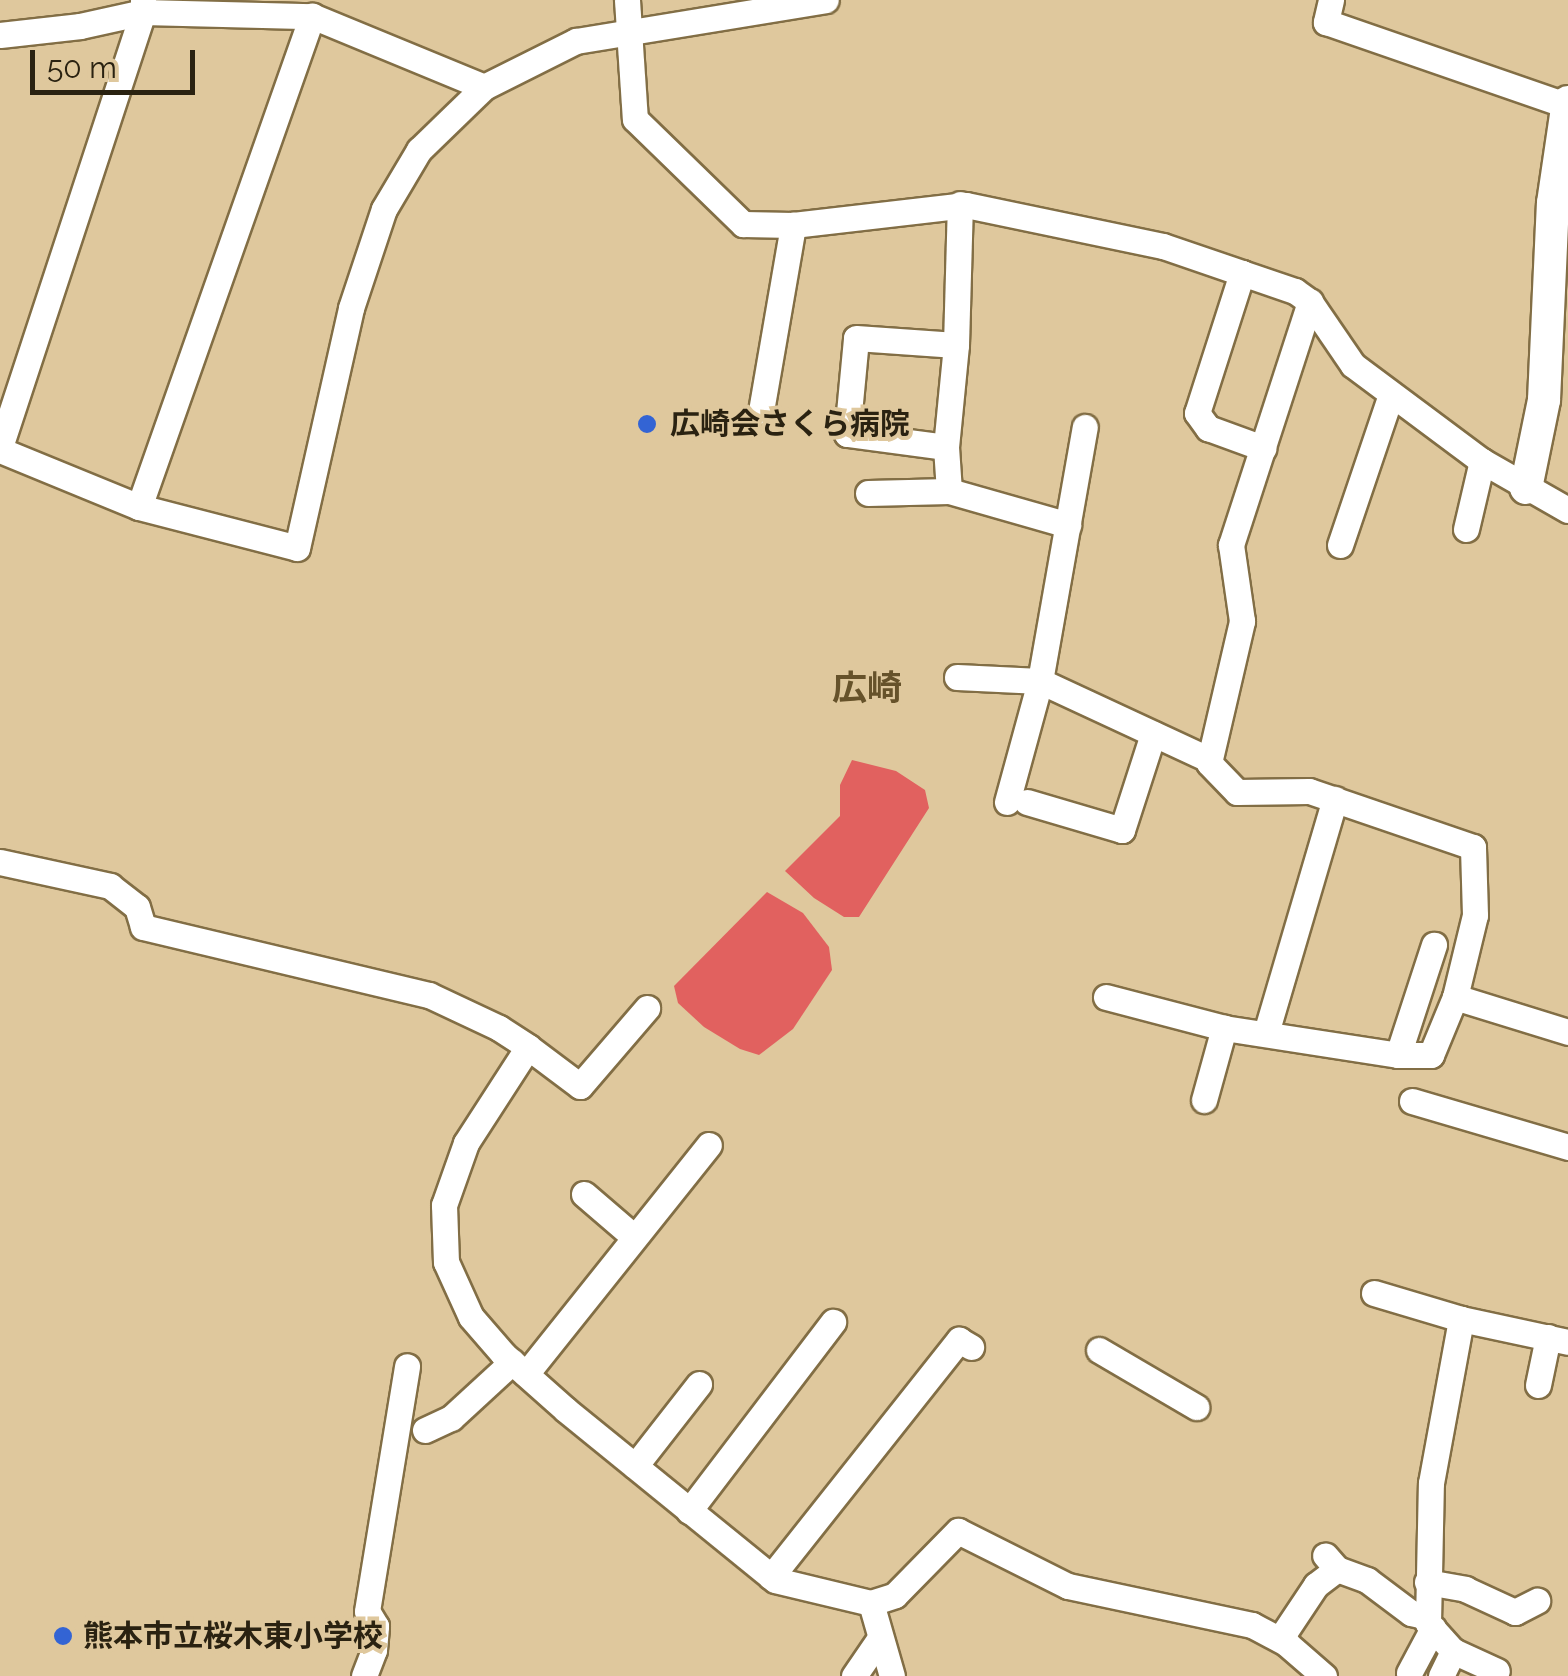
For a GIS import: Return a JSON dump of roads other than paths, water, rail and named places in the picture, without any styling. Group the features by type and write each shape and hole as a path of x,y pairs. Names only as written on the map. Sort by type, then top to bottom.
{"street":[{"path":"627,0 634,119 743,224 793,225 960,204 1163,246 1242,273 1295,292 1310,302 1353,365 1482,461 1568,510"},
{"path":"143,6 0,448 139,507 297,548 350,308 384,209 419,150 484,88 576,41 826,0"},
{"path":"1330,0 1326,22 1568,104 1554,203 1544,400 1526,488"},
{"path":"0,35 80,26 143,6 312,16 484,88"},
{"path":"139,507 312,16"},
{"path":"949,491 946,446 956,345 960,204"},
{"path":"760,411 793,225"},
{"path":"1242,273 1197,413 1208,428 1262,448"},
{"path":"1210,760 1242,621 1230,545 1310,302"},
{"path":"946,446 847,434 856,338 956,345"},
{"path":"1340,545 1391,394"},
{"path":"1086,426 1017,802 1133,834 1153,734"},
{"path":"1466,529 1482,461"},
{"path":"868,492 949,491 1068,524"},
{"path":"958,677 1040,681 1210,760 1237,792 1309,791 1473,846 1475,915 1455,996 1431,1056 1398,1055 1224,1028 1106,997"},
{"path":"1266,1033 1335,800"},
{"path":"0,862 110,886 137,907 143,927 429,996 499,1028 580,1086 648,1008"},
{"path":"1398,1055 1434,946"},
{"path":"1455,996 1568,1032"},
{"path":"1204,1100 1224,1028"},
{"path":"528,1048 466,1143 444,1204 446,1262 471,1317 519,1368 770,1577 832,1597 871,1603 896,1595 958,1532 1068,1586 1252,1625 1280,1639 1324,1676"},
{"path":"1412,1100 1568,1146"},
{"path":"425,1430 451,1418 519,1368 709,1145"},
{"path":"584,1194 634,1237"},
{"path":"1374,1292 1461,1319 1558,1340 1538,1384"},
{"path":"1409,1673 1430,1622 1427,1582 1431,1482 1461,1319"},
{"path":"689,1511 832,1322"},
{"path":"770,1577 959,1340 971,1346"},
{"path":"1100,1350 1196,1407"},
{"path":"364,1676 374,1650 376,1626 367,1611 407,1366"},
{"path":"635,1466 699,1384"},
{"path":"1280,1639 1331,1562 1367,1580 1411,1614 1430,1622 1453,1651 1497,1671"},
{"path":"1427,1582 1465,1589 1514,1612 1537,1602"},
{"path":"871,1603 892,1676"},
{"path":"854,1676 880,1638"},
{"path":"1442,1676 1453,1651"}],"place":[{"name":"広崎会さくら病院","path":"647,424"},
{"name":"熊本市立桜木東小学校","path":"63,1636"}],"district":[{"name":"広崎","path":"867,688"}]}
